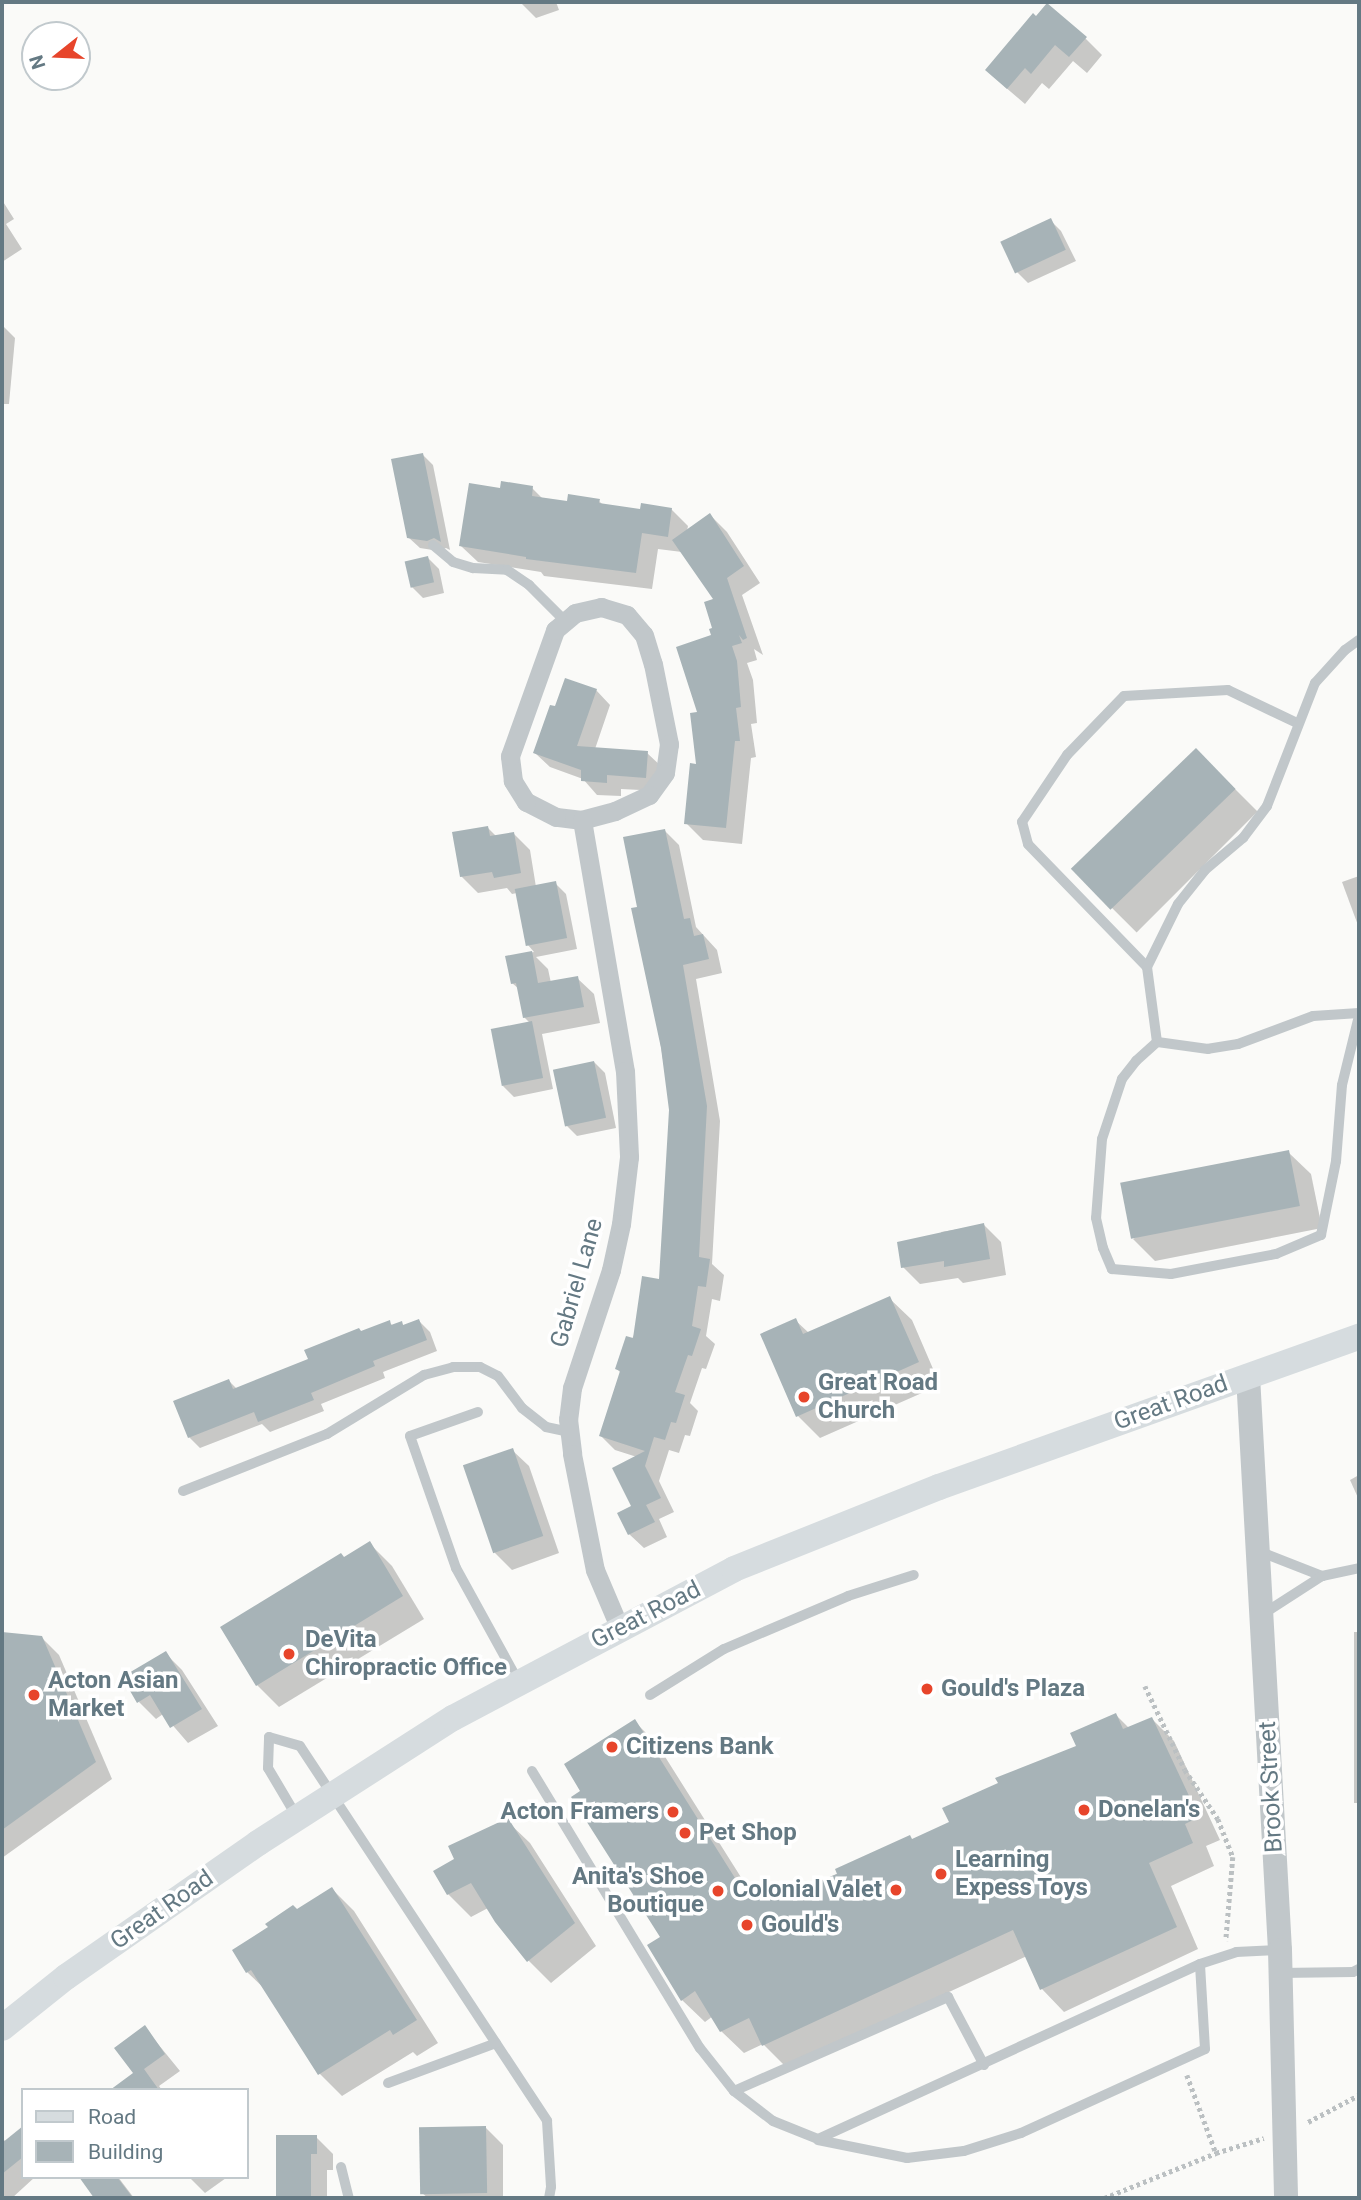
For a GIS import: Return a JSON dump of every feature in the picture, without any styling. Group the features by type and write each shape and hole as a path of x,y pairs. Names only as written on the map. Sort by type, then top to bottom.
{"main road":[{"name":"Great Road","path":"2,2028 66,1977 297,1818 453,1718 734,1569 929,1491 1359,1337"}],"street":[{"path":"601,607 621,612 637,624 647,641 669,744 666,773 649,795 615,811 582,820 562,819 530,806 515,787 509,769 513,744 549,642 564,620 582,610 601,607"},
{"name":"Gabriel Lane","path":"582,820 625,1071 629,1136 621,1224 605,1292 572,1388 569,1432 595,1570 620,1629"},
{"name":"Brook Street","path":"1248,1376 1280,1962 1286,2198"}],"lane":[{"path":"433,545 453,562 473,568 507,570 529,585 564,620"},
{"path":"1157,1042 1147,967 1178,904 1205,870 1243,838 1267,806 1297,723 1315,683 1345,650 1359,640"},
{"path":"1147,967 1028,844 1022,821 1067,755 1124,696 1228,690 1297,723"},
{"path":"1359,1015 1342,1086 1336,1161 1321,1235 1276,1254 1171,1274 1112,1269 1103,1248 1096,1217 1102,1139 1112,1101 1122,1079 1157,1042 1208,1049 1238,1044 1313,1016 1359,1015"},
{"path":"183,1491 327,1434 424,1375 453,1367 480,1367 498,1376 522,1408 545,1427 569,1432"},
{"path":"478,1412 410,1436 456,1568 518,1682"},
{"path":"1257,1551 1322,1576"},
{"path":"1262,1615 1322,1576 1359,1568"},
{"path":"650,1695 724,1649 848,1596 914,1575"},
{"path":"297,1818 268,1768 269,1737 300,1746 547,2121 551,2187 549,2198"},
{"path":"533,1770 700,2048 734,2091 773,2121 818,2140 907,2158 964,2151 1021,2133 1182,2060 1205,2049 1200,1964"},
{"path":"818,2140 1200,1964 1236,1952 1280,1962 1353,1972 1359,1969"},
{"path":"734,2091 948,1997 984,2065"},
{"path":"388,2083 496,2043"},
{"path":"341,2167 349,2198"}],"path":[{"path":"1144,1686 1185,1770 1218,1819 1233,1857 1225,1956"},
{"path":"1104,2198 1216,2153 1182,2060"}],"building":[{"path":"1047,3 1087,37 1069,57 1055,45 1031,74 1025,68 1007,89 985,70 1033,13 1036,16"},
{"path":"1051,218 1066,250 1015,273 1000,242"},
{"path":"423,453 441,542 434,538 427,541 407,538 391,459"},
{"path":"501,481 533,486 532,496 567,501 568,494 600,499 599,503 640,509 641,503 672,508 668,537 642,533 636,573 526,559 459,546 469,483 500,488"},
{"path":"710,513 744,566 727,578 747,638 743,640 739,635 742,643 732,646 737,661 741,707 736,708 740,741 735,741 726,828 684,824 690,763 696,764 690,713 697,712 676,647 711,635 709,629 712,628 704,602 713,599 672,540"},
{"path":"428,556 434,582 411,588 405,561"},
{"path":"565,678 597,689 577,746 648,751 646,778 607,775 607,783 581,781 581,770 533,753 550,705 555,706"},
{"path":"1196,748 1236,789 1110,910 1071,869"},
{"path":"488,826 490,836 514,832 521,873 494,878 492,872 460,877 452,832"},
{"path":"665,829 684,919 690,918 694,936 703,934 709,959 683,965 707,1106 699,1257 710,1259 706,1287 698,1286 692,1326 701,1329 675,1392 685,1395 676,1423 671,1422 665,1440 654,1437 645,1466 661,1498 646,1505 655,1522 628,1535 617,1513 631,1506 612,1468 645,1451 599,1436 620,1371 615,1369 626,1336 633,1338 642,1276 659,1279 669,1110 661,1048 631,908 637,907 623,837"},
{"path":"556,881 567,938 526,946 515,889"},
{"path":"532,951 538,983 578,976 584,1007 523,1018 516,983 511,984 505,956"},
{"path":"532,1021 543,1078 502,1086 491,1029"},
{"path":"594,1061 606,1118 565,1126 553,1070"},
{"path":"1289,1150 1300,1206 1131,1239 1120,1183"},
{"path":"984,1223 990,1259 944,1267 944,1261 901,1268 897,1242"},
{"path":"890,1296 919,1362 796,1417 760,1334 796,1318 803,1334"},
{"path":"419,1319 427,1340 373,1361 375,1366 311,1393 314,1400 258,1422 254,1412 188,1438 173,1401 229,1379 233,1389 308,1359 304,1350 359,1328 361,1331 390,1320 391,1325 402,1321 403,1325"},
{"path":"513,1448 543,1536 493,1553 463,1465"},
{"path":"370,1541 403,1596 256,1686 220,1627 341,1553 344,1557"},
{"name":"Acton Asian Market","path":"2,1632 42,1636 96,1762 2,1830"},
{"path":"166,1651 202,1709 170,1728 150,1695 137,1703 122,1677"},
{"path":"1116,1713 1123,1729 1152,1717 1199,1817 1185,1824 1193,1843 1149,1863 1177,1927 1040,1990 1013,1930 762,2046 749,2018 720,2032 695,1991 681,2001 647,1945 660,1937 571,1797 580,1791 564,1764 635,1719 740,1886 782,1896 837,1874 835,1869 910,1835 912,1839 949,1822 942,1808 998,1783 995,1778 1076,1746 1070,1733"},
{"path":"508,1818 575,1923 527,1962 495,1922 471,1883 447,1895 433,1871 454,1859 448,1846"},
{"path":"332,1887 417,2020 393,2035 390,2030 318,2075 251,1970 246,1973 232,1950 268,1927 265,1924 293,1905 297,1909"},
{"path":"145,2025 165,2054 144,2069 158,2088 113,2088 133,2073 114,2048"},
{"path":"486,2126 487,2193 420,2194 419,2127"},
{"path":"21,2128 21,2159 2,2174 2,2143"},
{"path":"276,2135 317,2135 317,2154 311,2154 311,2198 276,2198"},
{"path":"80,2179 119,2179 133,2198 94,2198"}],"place":[{"name":"Great Road Church","path":"804,1397"},
{"name":"DeVita Chiropractic Office","path":"289,1654"},
{"name":"Gould's Plaza","path":"927,1689"},
{"name":"Acton Asian Market","path":"34,1695"},
{"name":"Citizens Bank","path":"612,1747"},
{"name":"Donelan's","path":"1084,1810"},
{"name":"Acton Framers","path":"673,1812"},
{"name":"Pet Shop","path":"685,1833"},
{"name":"Learning Expess Toys","path":"941,1874"},
{"name":"Colonial Valet","path":"896,1890"},
{"name":"Anita's Shoe Boutique","path":"718,1891"},
{"name":"Gould's","path":"747,1925"}]}
